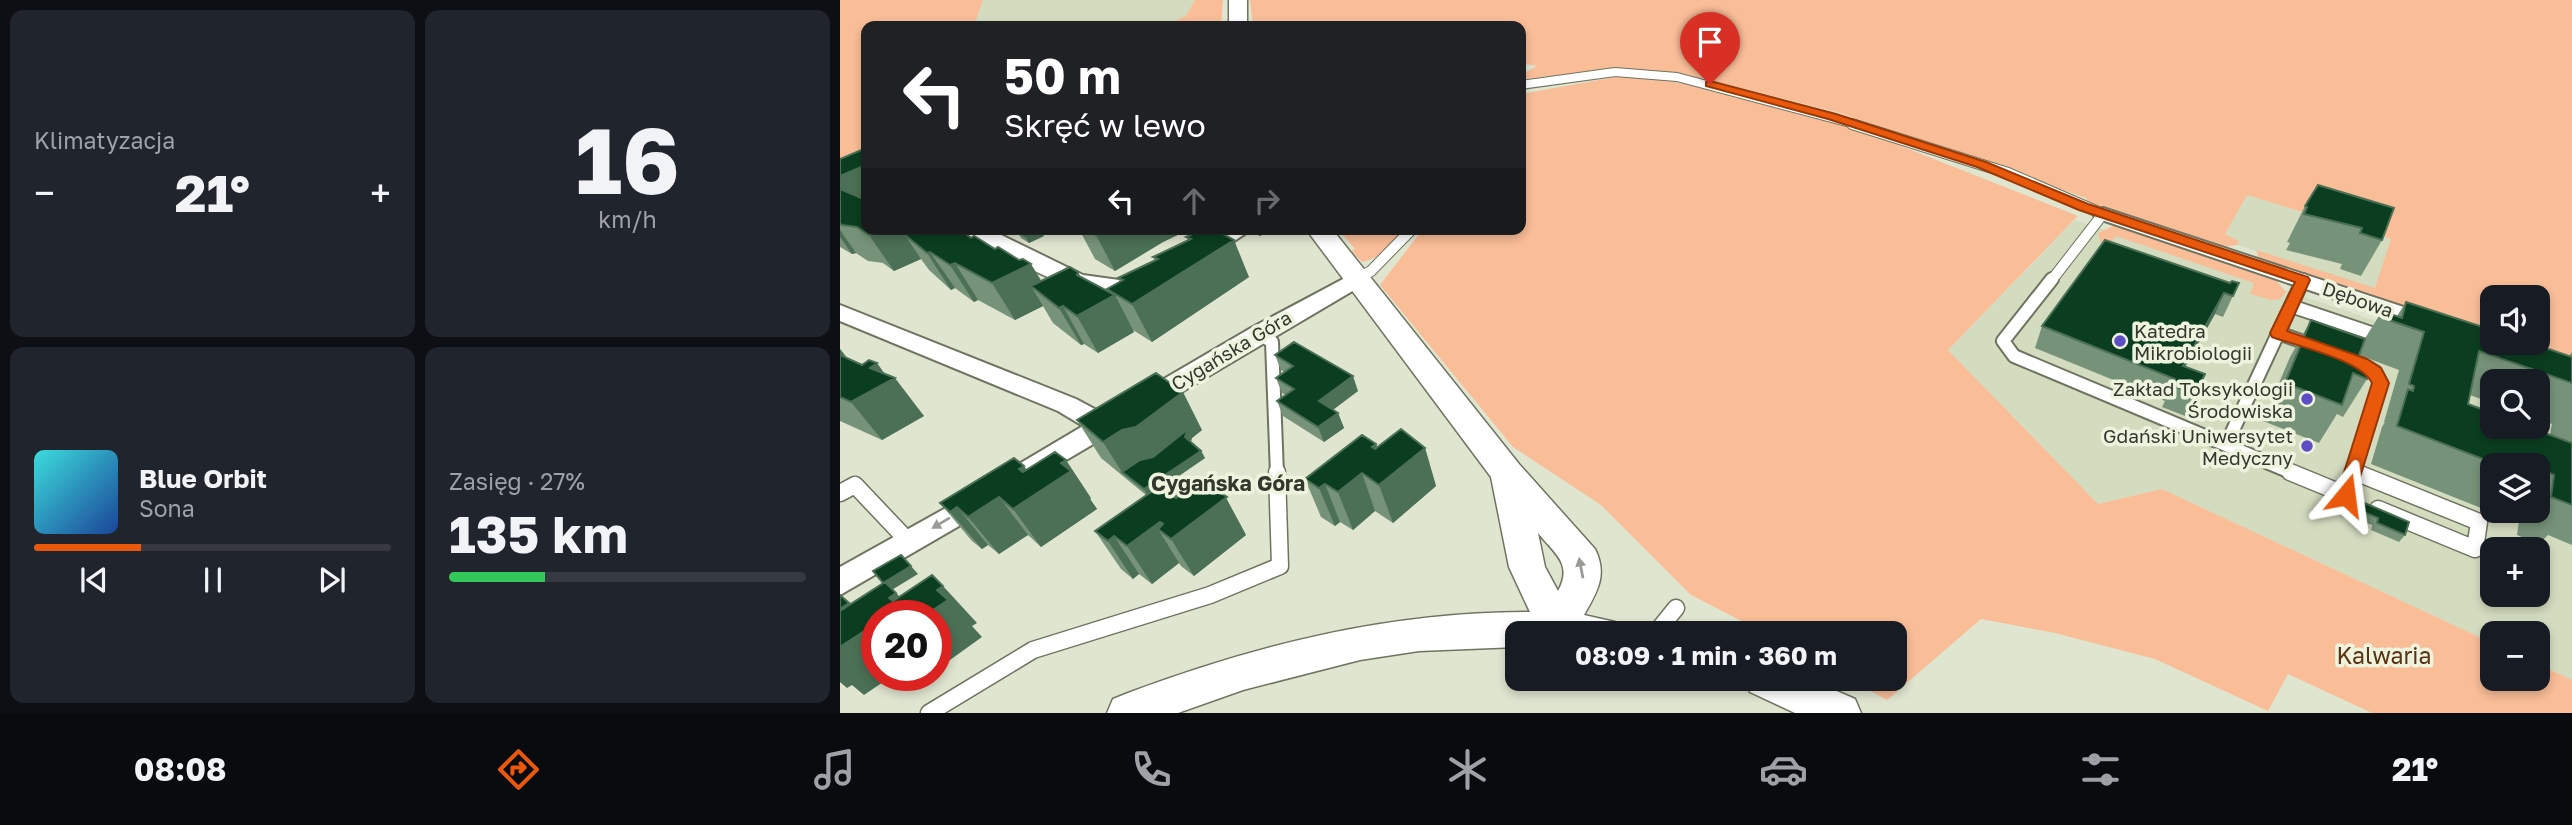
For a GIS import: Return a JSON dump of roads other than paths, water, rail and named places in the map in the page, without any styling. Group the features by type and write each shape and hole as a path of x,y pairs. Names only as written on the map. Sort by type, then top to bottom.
{"street":[{"path":"1238,0 1238,21"},
{"name":"Dębowa","path":"2103,214 2453,331"},
{"path":"985,235 1083,284 1118,289 1157,277"},
{"path":"1187,260 1231,235"},
{"path":"1324,235 1507,473 1582,560 1584,579 1561,621"},
{"name":"Cygańska Góra","path":"840,583 1259,333 1358,278"},
{"path":"840,312 1067,405 1105,426"},
{"path":"1507,473 1527,567 1553,621"},
{"path":"1128,713 1224,676 1324,648 1436,629 1505,629"},
{"path":"1791,691 1840,713"}],"lane":[{"path":"1526,84 1615,72 1677,77 1875,130 2008,173 2103,214 2003,341 2014,356 2475,549 2479,522 2353,471"},
{"path":"1358,278 1371,271 1406,235"},
{"path":"2226,445 2303,280"},
{"path":"2291,306 2377,335"},
{"path":"929,713 1033,650 1210,595 1280,566 1272,342 1259,333"},
{"path":"2278,333 2332,352 2375,372 2381,383 2346,495"},
{"path":"840,493 855,485 909,542"},
{"path":"1666,621 1676,608"}],"place":[{"name":"Katedra Mikrobiologii","path":"2120,341"},
{"name":"Zakład Toksykologii Środowiska","path":"2307,399"},
{"name":"Gdański Uniwersytet Medyczny","path":"2307,446"}],"district":[{"name":"Cygańska Góra","path":"1228,483"}],"park label":[{"name":"Kalwaria","path":"2384,655"}]}
